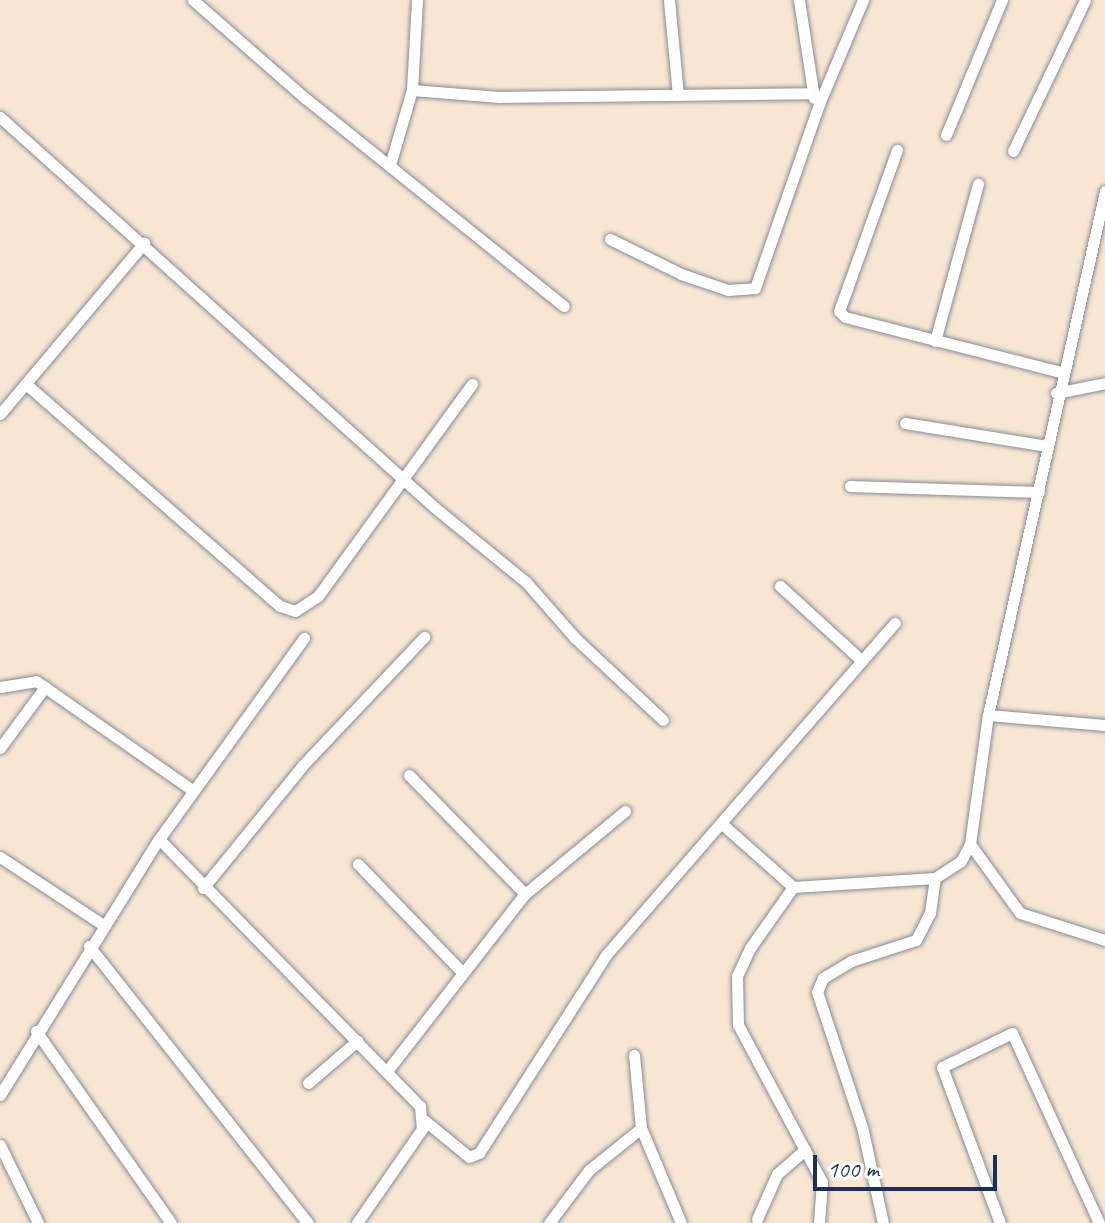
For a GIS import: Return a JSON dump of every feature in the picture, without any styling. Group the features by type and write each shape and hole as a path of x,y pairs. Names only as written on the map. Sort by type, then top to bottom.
{"street":[{"path":"193,0 564,306"},
{"path":"390,165 412,90 417,0"},
{"path":"669,0 678,95"},
{"path":"799,0 809,93 819,104"},
{"path":"610,239 693,278 728,290 755,288 819,104 863,0"},
{"path":"946,135 1002,0"},
{"path":"1013,151 1085,0"},
{"path":"412,90 499,97 809,93"},
{"path":"0,117 405,479 526,582 575,638 663,720"},
{"path":"897,150 839,311 845,317 1061,372"},
{"path":"935,341 978,184"},
{"path":"721,823 793,887 935,878 961,861 970,844 988,715 1039,492 1056,393 1105,191"},
{"path":"0,414 144,243"},
{"path":"1056,393 1105,383"},
{"path":"26,384 280,606 295,611 318,596 472,384"},
{"path":"905,423 1047,446"},
{"path":"850,486 1039,492"},
{"path":"780,586 861,660"},
{"path":"159,839 203,888 387,1071 420,1106 424,1120 469,1157 479,1153 606,955 895,623"},
{"path":"203,888 302,766 424,637"},
{"path":"0,1095 36,1031 159,839 304,638"},
{"path":"0,687 30,680 45,687 192,790"},
{"path":"0,748 45,687"},
{"path":"988,715 1105,725"},
{"path":"409,775 525,894"},
{"path":"387,1071 525,894 625,811"},
{"path":"970,844 1020,913 1105,940"},
{"path":"0,857 103,925"},
{"path":"358,864 462,972"},
{"path":"883,1223 862,1127 817,992 823,978 851,961 916,940 930,913 935,878"},
{"path":"793,887 750,948 737,976 734,1006 766,1084 822,1182 819,1223"},
{"path":"89,946 308,1223"},
{"path":"36,1031 171,1223"},
{"path":"1000,1223 942,1067 1012,1033 1099,1223"},
{"path":"308,1083 357,1041"},
{"path":"634,1055 641,1128 681,1223"},
{"path":"357,1223 424,1120"},
{"path":"549,1223 589,1170 641,1128"},
{"path":"0,1145 38,1223"},
{"path":"757,1219 777,1174 805,1150"}]}
